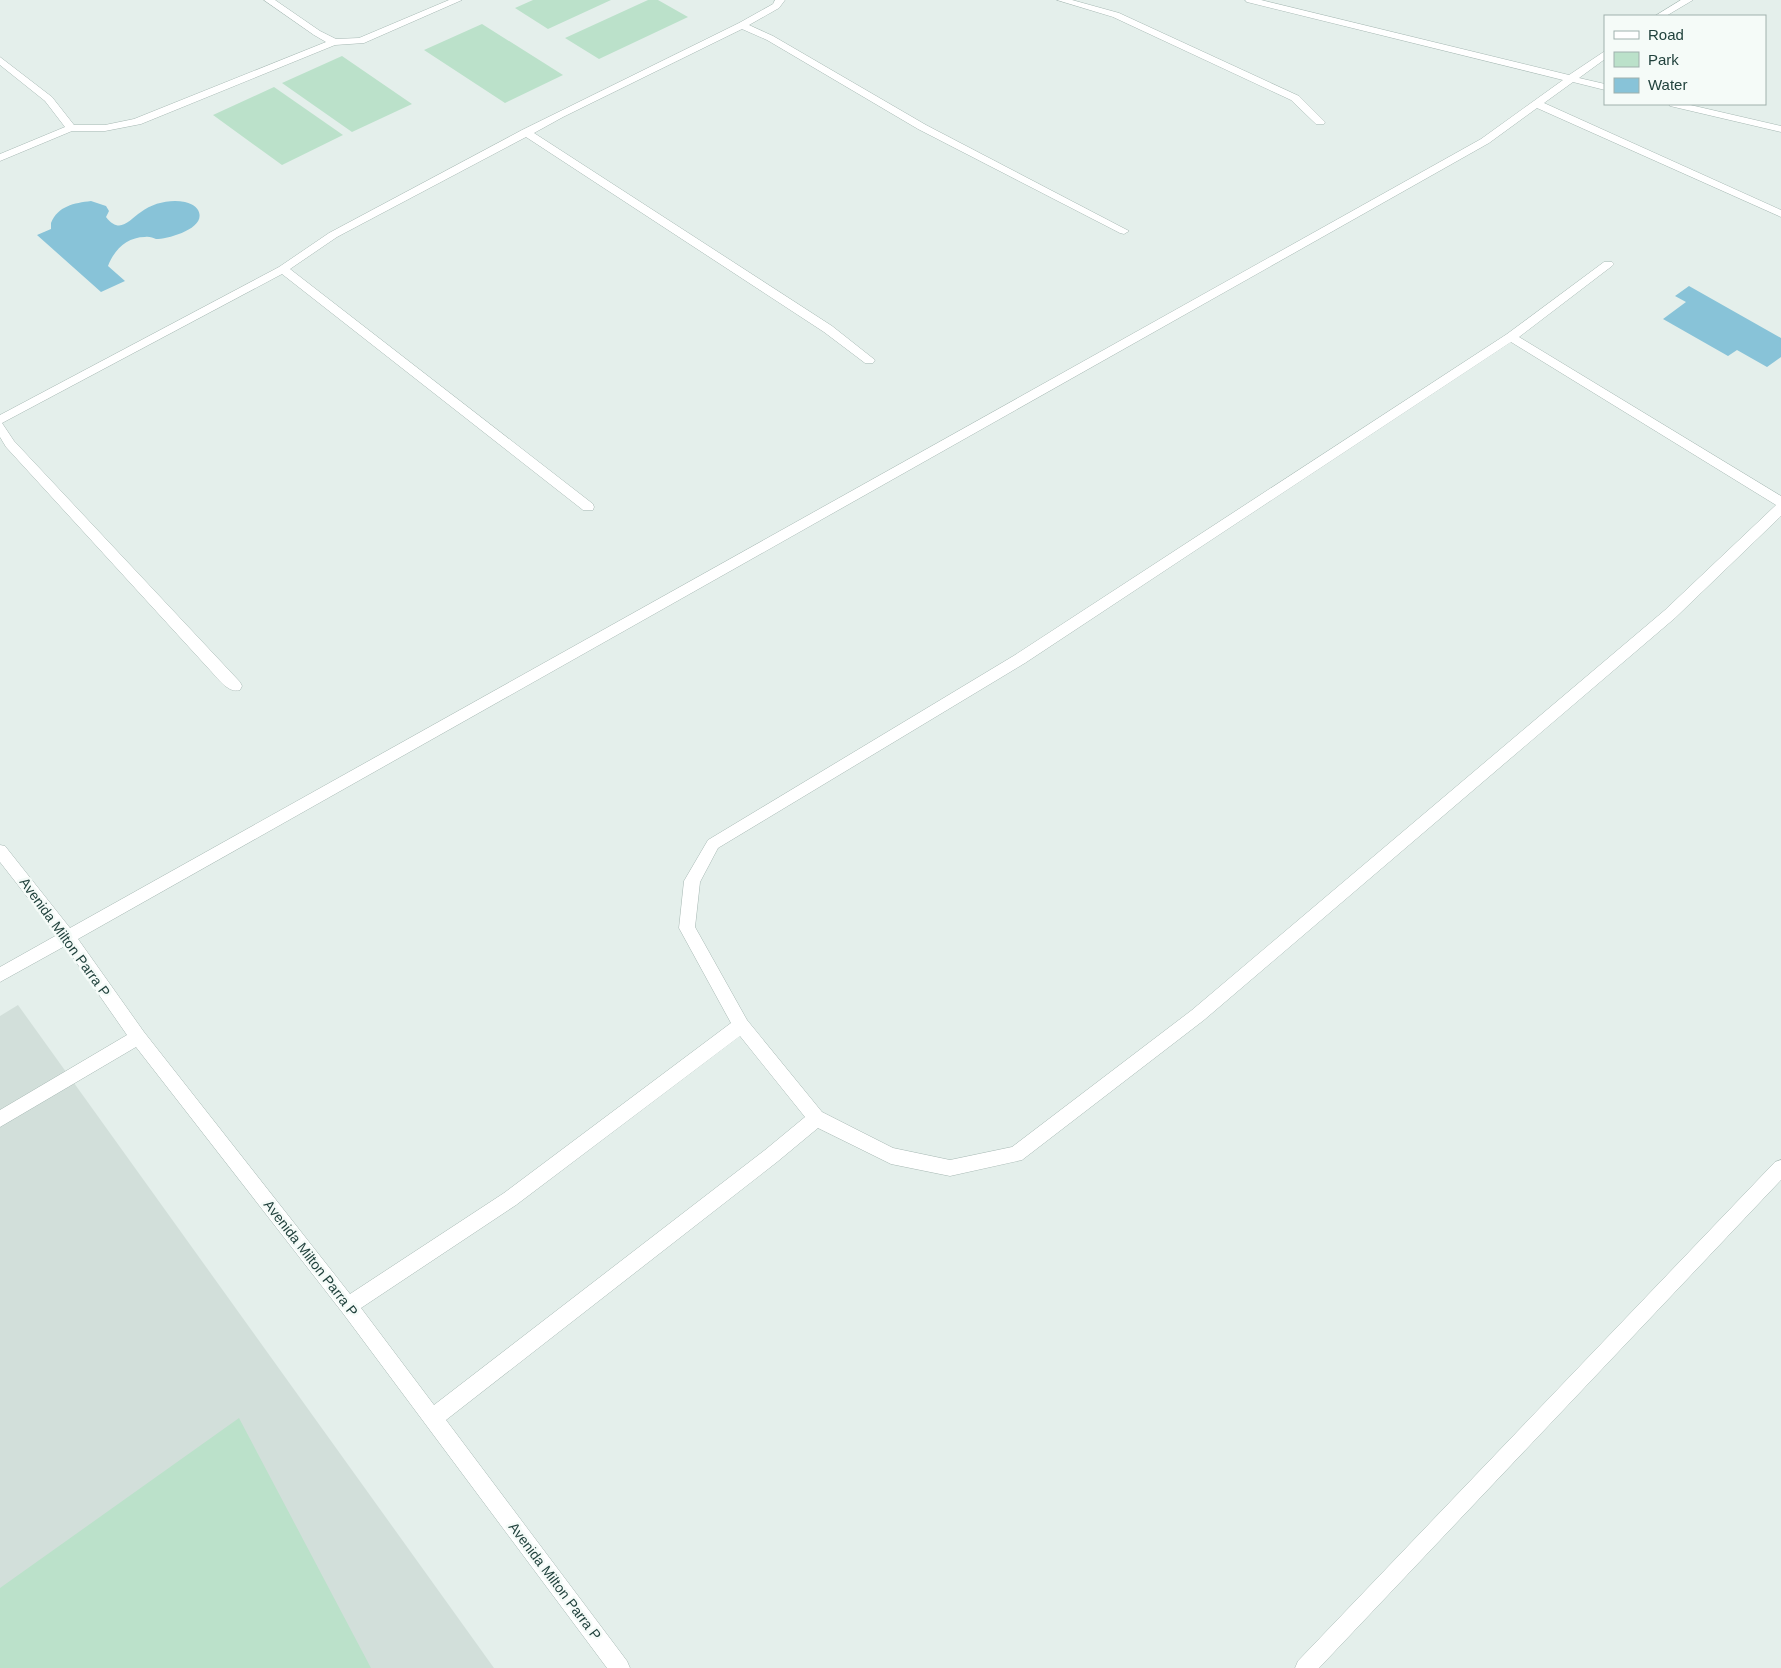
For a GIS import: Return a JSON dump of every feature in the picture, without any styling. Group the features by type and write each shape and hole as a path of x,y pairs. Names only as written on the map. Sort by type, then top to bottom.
{"street":[{"path":"269,0 316,33 334,42"},
{"path":"0,158 71,128 105,128 137,122 334,42 361,41 458,0"},
{"path":"0,420 283,269 333,236 526,132 742,25 776,6 780,0"},
{"path":"1062,0 1116,14 1216,61 1294,98 1320,122"},
{"path":"1250,0 1604,88"},
{"path":"1662,15 1688,0"},
{"path":"742,25 770,38 922,126 1124,231"},
{"path":"0,975 1485,141 1604,55"},
{"path":"0,60 53,103 65,116 71,128"},
{"path":"1537,104 1781,214"},
{"path":"1678,105 1781,129"},
{"path":"526,132 828,329 870,360"},
{"path":"1608,264 1511,337 1020,658 713,844 692,881 687,928 741,1026 816,1118 891,1156 950,1168 1016,1154 1198,1015 1670,614 1781,508"},
{"path":"283,269 588,507"},
{"path":"1511,337 1781,502"},
{"path":"0,427 10,444 235,686"},
{"name":"Avenida Milton Parra P","path":"0,850 68,938 138,1038 348,1306 620,1668"},
{"path":"348,1306 510,1199 741,1026"},
{"path":"0,1119 138,1038"},
{"path":"433,1418 771,1156 816,1118"},
{"path":"1305,1668 1781,1168"}],"shaded area":[{"path":"18,1005 494,1668 0,1668 0,1016"}],"green space":[{"path":"533,0 611,0 548,29 515,8"},
{"path":"648,0 658,0 688,17 599,59 565,38"},
{"path":"482,24 563,75 505,103 424,50"},
{"path":"342,56 412,104 352,132 282,83"},
{"path":"274,87 343,135 282,165 213,115"},
{"path":"239,1418 371,1668 0,1668 0,1588"}],"water":[{"path":"91,201 106,206 109,211 106,217 116,225 124,224 146,209 168,201 190,204 197,208 200,216 192,227 177,235 156,239 148,237 138,238 127,242 114,255 108,266 125,281 101,292 37,235 51,229 54,217 62,209 73,204"},
{"path":"1689,286 1781,338 1781,357 1767,367 1737,350 1728,356 1663,319 1686,302 1675,296"}]}
